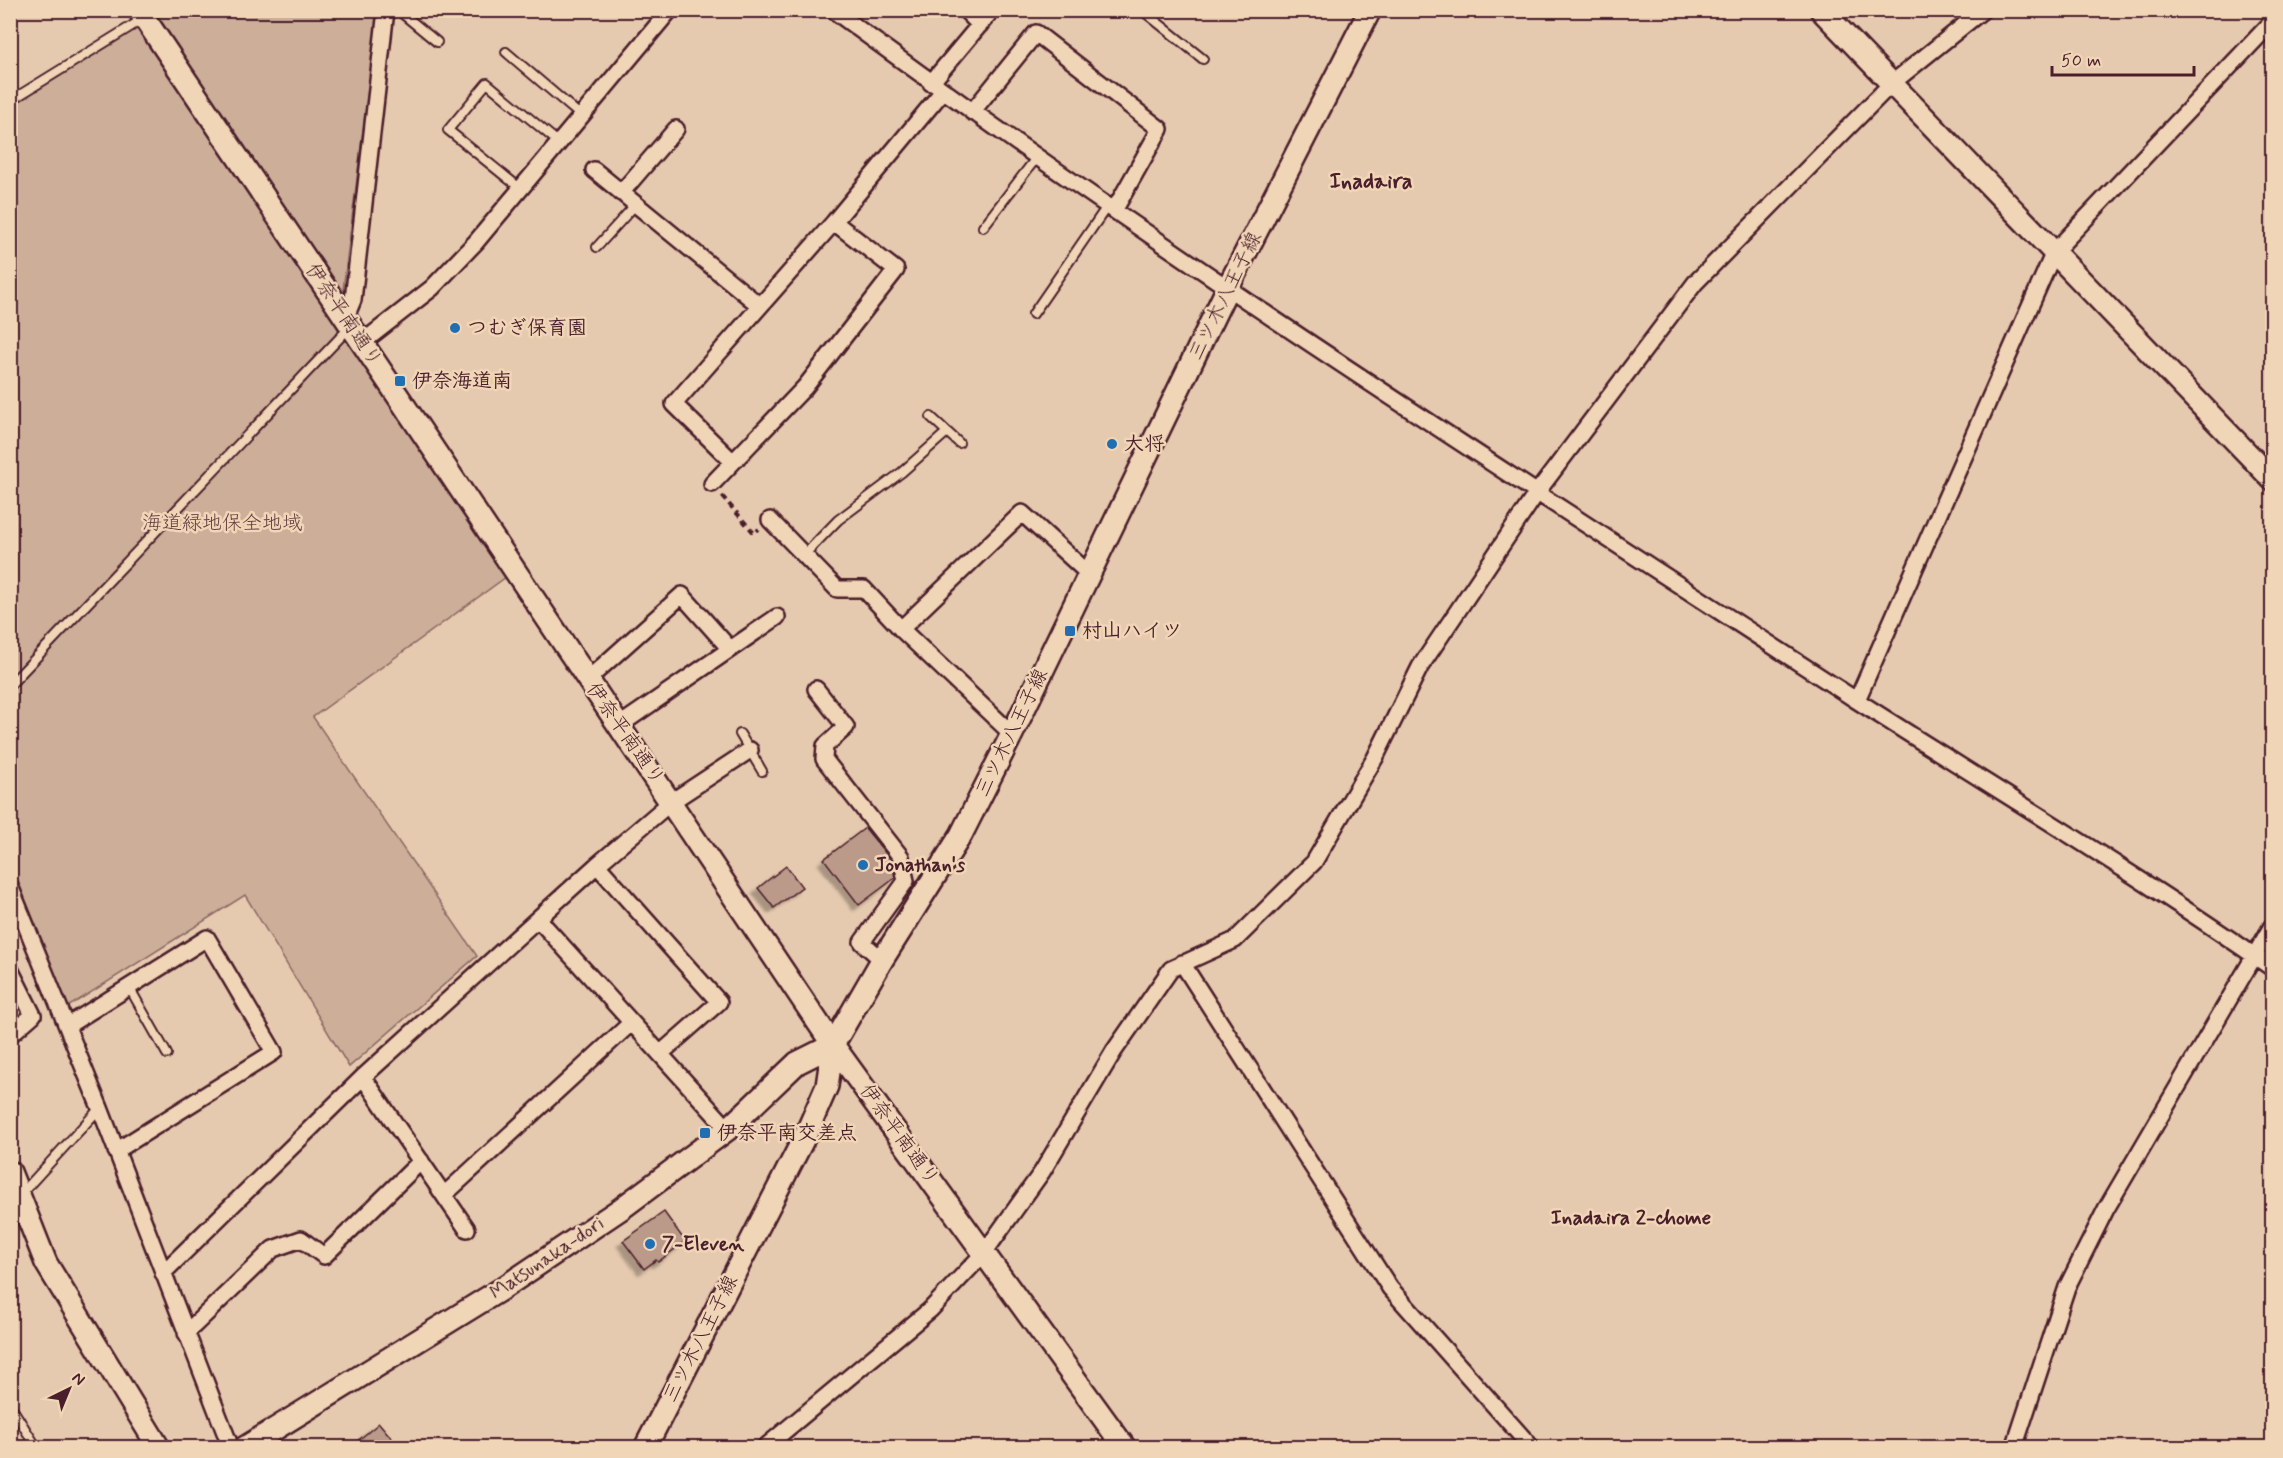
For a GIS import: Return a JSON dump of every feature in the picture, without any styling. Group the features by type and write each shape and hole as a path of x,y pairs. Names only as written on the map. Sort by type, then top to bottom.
{"street":[{"path":"386,10 353,300 353,328 432,288 476,242 670,10"},
{"path":"833,10 937,87 1228,287 1857,700 2272,968"},
{"path":"965,10 980,25"},
{"path":"733,462 674,404 834,222 937,87 992,10"},
{"name":"三ツ木八王子線","path":"645,1448 806,1134 826,1086 833,1045 882,960 961,835 1228,287 1370,10"},
{"path":"1821,10 2272,479"},
{"path":"764,1448 930,1310 984,1252 1042,1172 1114,1051 1171,969 1235,940 1314,862 1375,758 1420,667 1538,491 1695,283 1891,84 1983,10"},
{"name":"伊奈平南通り","path":"142,15 833,1045 1125,1448"},
{"path":"1857,700 2054,252 2272,22"},
{"path":"972,111 1036,33 1160,129 1111,207"},
{"path":"621,193 676,129"},
{"path":"594,170 760,306"},
{"path":"712,484 805,387 896,270 834,222"},
{"path":"901,629 1022,513 1089,574"},
{"path":"770,520 837,589 864,590 901,629 1012,734"},
{"path":"588,680 682,595 730,649"},
{"path":"620,725 777,617"},
{"path":"816,689 846,727 825,746 824,759 901,857 906,881 862,942 882,960"},
{"path":"164,1273 363,1077 539,920 597,865 671,802 750,750"},
{"path":"597,865 719,1002 660,1054"},
{"path":"10,886 100,1108 231,1448"},
{"path":"539,920 728,1129"},
{"path":"2014,1448 2067,1287 2106,1209 2256,957 2272,926"},
{"path":"67,1026 207,938 274,1052 116,1151"},
{"path":"1182,963 1390,1288 1532,1448"},
{"path":"10,969 33,1016"},
{"path":"10,1035 55,998"},
{"path":"444,1195 631,1023"},
{"name":"Matsunaka-dori","path":"244,1448 500,1290 622,1208 728,1129 797,1063 833,1045"},
{"path":"363,1077 467,1229"},
{"path":"186,1333 273,1249 301,1239 324,1256 421,1161"},
{"path":"10,1172 21,1194 46,1263 150,1444"}],"lane":[{"path":"398,10 437,42"},
{"path":"1142,10 1203,59"},
{"path":"10,100 142,15"},
{"path":"506,52 580,115"},
{"path":"520,189 448,130 487,82 558,142"},
{"path":"983,227 1037,157"},
{"path":"597,247 636,204"},
{"path":"1033,314 1111,207"},
{"path":"10,685 353,328"},
{"path":"931,417 959,443"},
{"path":"804,555 838,520 902,472 947,432"},
{"path":"740,734 762,771"},
{"path":"129,987 167,1054"},
{"path":"21,1194 100,1108"},
{"path":"10,1405 37,1448"}],"path":[{"path":"712,484 754,533 770,520"}],"green space":[{"name":"海道緑地保全地域","path":"147,11 378,11 339,322 359,346 506,577 313,717 477,956 349,1067 245,895 68,1007 11,864 11,106 152,19"}],"building":[{"name":"Jonathan's","path":"865,828 892,861 895,878 859,905 824,859"},
{"path":"786,866 802,887 774,908 758,888"},
{"path":"664,1212 685,1241 658,1262 656,1260 644,1269 623,1241"},
{"path":"379,1423 400,1448 349,1448"}],"place":[{"name":"つむぎ保育園","path":"455,328"},
{"name":"伊奈海道南","path":"400,381"},
{"name":"大将","path":"1112,444"},
{"name":"村山ハイツ","path":"1070,631"},
{"name":"Jonathan's","path":"863,865"},
{"name":"伊奈平南交差点","path":"705,1133"},
{"name":"7-Eleven","path":"650,1244"}],"district":[{"name":"Inadaira","path":"1371,182"},
{"name":"Inadaira 2-chome","path":"1631,1218"}]}
